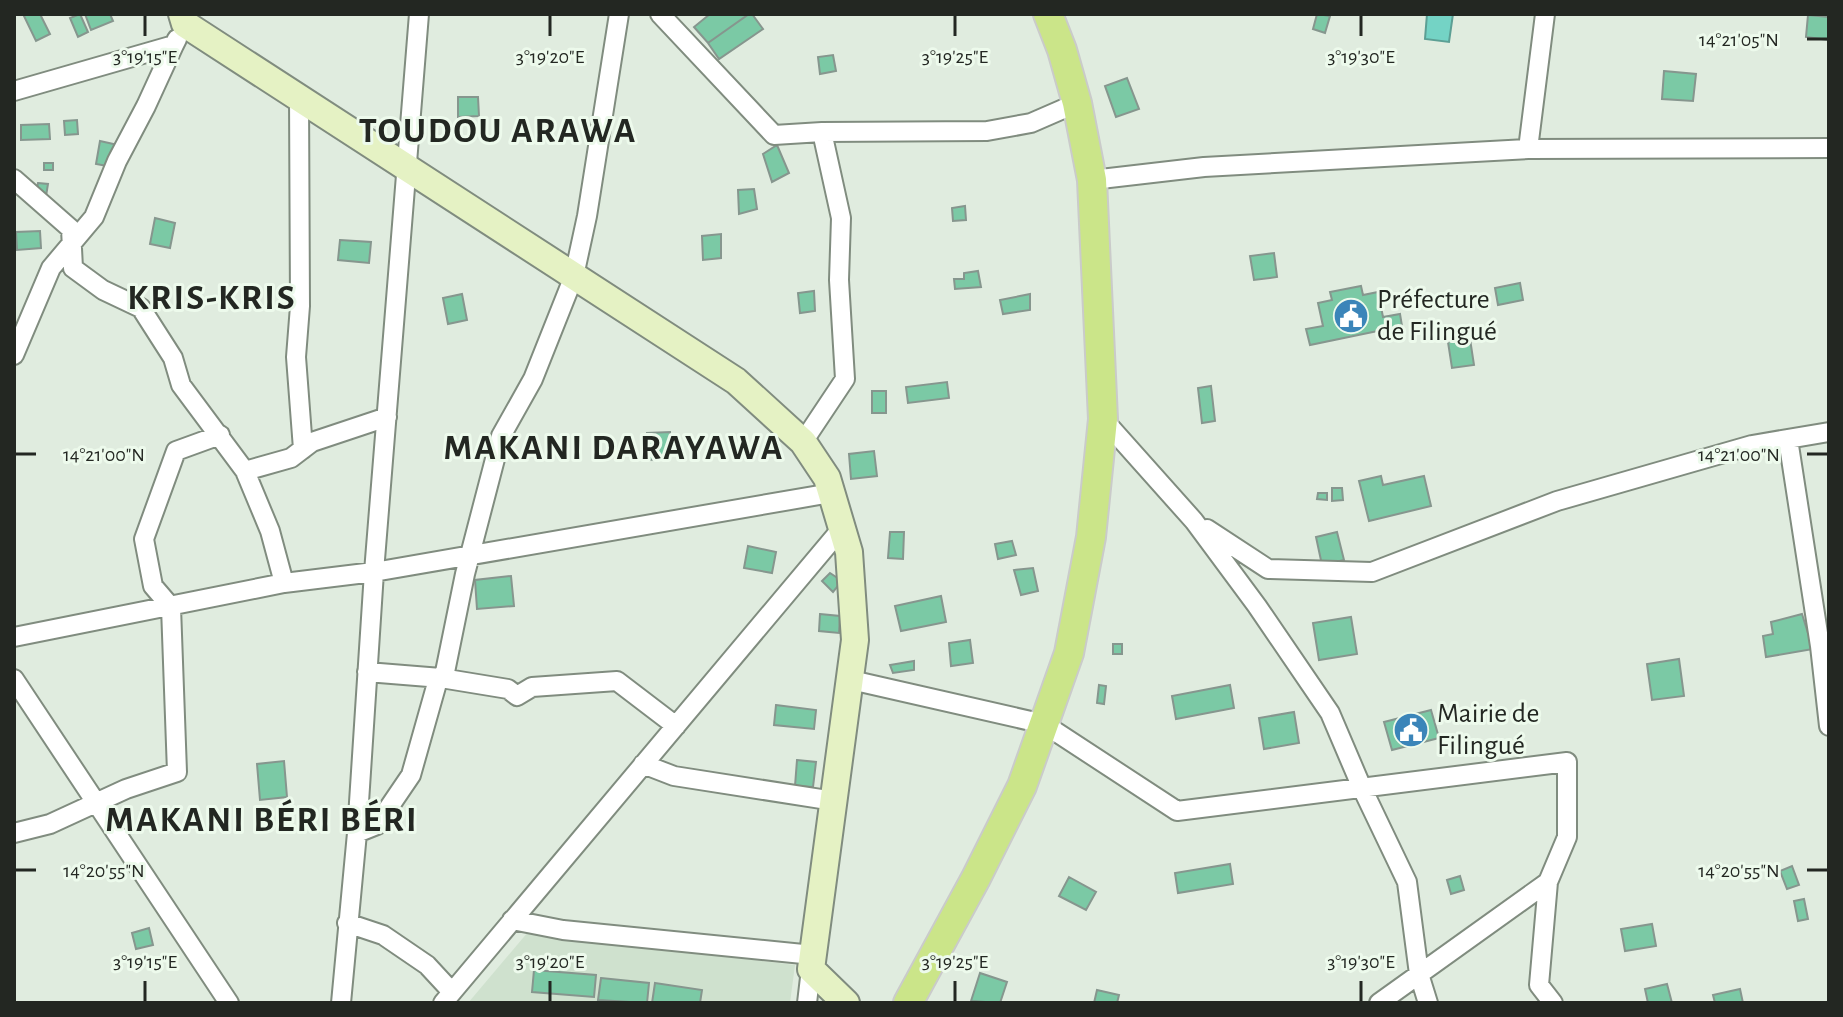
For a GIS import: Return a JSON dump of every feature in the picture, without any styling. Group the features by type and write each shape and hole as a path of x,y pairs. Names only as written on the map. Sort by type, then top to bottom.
{"main road":[{"path":"908,1003 1022,786 1069,653 1091,537 1103,419 1092,180 1077,103 1048,14"}],"street":[{"path":"341,1003 357,833 374,572 419,14"},
{"path":"357,833 377,825 411,775 437,683 445,672 501,436 533,379 574,276 587,216 619,14"},
{"path":"660,14 774,135 987,131 1031,123 1077,103"},
{"path":"1528,149 1545,14"},
{"path":"14,95 183,24"},
{"path":"183,24 299,96 736,381 803,442 827,478 849,552 855,640 807,1003"},
{"path":"14,355 51,268 94,217 117,161 183,24"},
{"path":"299,96 300,306 296,357 303,449"},
{"path":"803,442 845,379 839,280 841,218 822,132"},
{"path":"1092,180 1204,167 1528,149 1829,148"},
{"path":"14,179 71,229 73,268 103,290 141,308 173,358 181,385 245,471 270,531 284,583"},
{"path":"245,471 291,458 312,442 387,417"},
{"path":"1103,419 1194,521 1330,713 1407,882 1419,974 1428,1003"},
{"path":"1194,521 1268,569 1372,572 1557,501 1752,445 1829,432"},
{"path":"14,833 50,824 126,789 177,772 171,607 153,586 144,539 176,451 220,435"},
{"path":"1788,439 1820,646 1829,726"},
{"path":"14,637 284,583 374,572 831,493"},
{"path":"347,923 383,935 427,965 447,997 842,528"},
{"path":"367,672 441,678 508,689 517,696 532,687 617,681 676,726"},
{"path":"14,679 229,1003"},
{"path":"851,680 1044,724 1177,811 1567,762 1567,837 1548,882 1539,985 1553,1003"},
{"path":"643,764 674,776 834,801"},
{"path":"1379,1003 1548,882"},
{"path":"512,920 563,930 812,962 846,1003"}],"shaded area":[{"path":"528,932 795,965 790,1003 468,1003"}],"water":[{"path":"1427,14 1453,14 1449,42 1425,39"}],"building":[{"path":"23,14 40,14 50,34 36,41"},
{"path":"80,14 88,32 78,37 70,18"},
{"path":"85,14 110,14 113,21 91,30"},
{"path":"710,14 749,14 708,43 694,27"},
{"path":"749,14 763,29 719,59 708,43"},
{"path":"1317,14 1330,16 1325,33 1313,29"},
{"path":"1808,15 1829,17 1829,40 1806,37"},
{"path":"833,55 836,71 820,74 818,57"},
{"path":"1664,71 1696,74 1693,101 1662,99"},
{"path":"1127,78 1139,109 1116,117 1105,86"},
{"path":"458,97 478,97 479,116 458,117"},
{"path":"77,120 78,134 65,135 64,121"},
{"path":"49,124 50,139 21,140 21,125"},
{"path":"100,141 118,145 113,167 96,164"},
{"path":"777,145 789,173 772,182 763,154"},
{"path":"44,163 53,163 53,170 44,170"},
{"path":"38,183 48,184 46,196 36,194"},
{"path":"754,189 757,209 739,214 738,190"},
{"path":"965,206 966,220 953,221 952,208"},
{"path":"155,218 175,223 170,248 150,244"},
{"path":"40,231 41,248 17,250 16,232"},
{"path":"721,234 721,258 703,260 702,236"},
{"path":"340,240 371,242 369,263 338,260"},
{"path":"1274,253 1277,277 1254,280 1250,256"},
{"path":"978,271 981,287 955,289 954,279 964,279 964,273"},
{"path":"1520,283 1523,300 1498,305 1495,288"},
{"name":"Préfecture de Filingué","path":"1361,286 1363,295 1378,292 1383,317 1400,314 1402,326 1310,345 1306,329 1323,326 1318,303 1332,300 1330,292"},
{"path":"814,291 815,311 800,313 798,293"},
{"path":"462,294 467,320 448,324 443,298"},
{"path":"1030,294 1030,310 1003,314 1000,300"},
{"path":"1470,339 1474,365 1452,368 1448,342"},
{"path":"947,382 949,398 908,403 906,387"},
{"path":"1211,386 1215,421 1202,423 1198,388"},
{"path":"872,391 886,391 886,413 872,413"},
{"path":"670,432 670,459 647,460 647,433"},
{"path":"874,451 877,476 851,479 849,454"},
{"path":"1381,476 1383,485 1424,476 1431,506 1369,521 1359,481"},
{"path":"1332,488 1342,488 1343,500 1332,501"},
{"path":"1318,493 1327,493 1327,500 1317,499"},
{"path":"890,532 904,532 903,559 888,558"},
{"path":"1337,532 1344,560 1322,565 1316,537"},
{"path":"1012,541 1016,555 998,559 995,544"},
{"path":"748,546 776,552 772,573 744,568"},
{"path":"1033,568 1038,591 1021,595 1014,570"},
{"path":"830,573 842,581 833,592 822,581"},
{"path":"511,576 514,606 477,609 475,580"},
{"path":"941,596 946,622 901,631 895,606"},
{"path":"820,614 840,616 839,633 819,631"},
{"path":"1802,614 1813,649 1766,657 1763,636 1773,634 1771,622"},
{"path":"1351,617 1357,654 1319,660 1313,623"},
{"path":"970,640 973,663 951,666 949,643"},
{"path":"1113,644 1122,644 1122,654 1113,654"},
{"path":"1679,659 1684,696 1652,700 1647,664"},
{"path":"914,661 914,670 893,673 890,665"},
{"path":"1099,685 1106,686 1104,704 1097,703"},
{"path":"1230,685 1234,708 1176,719 1172,696"},
{"path":"776,705 816,710 814,729 774,725"},
{"name":"Mairie de Filingué","path":"1431,710 1439,738 1392,750 1384,722"},
{"path":"1294,712 1299,743 1264,749 1259,718"},
{"path":"797,760 816,762 813,787 795,786"},
{"path":"284,761 287,797 260,800 257,764"},
{"path":"1230,864 1233,884 1178,893 1175,873"},
{"path":"1792,866 1799,885 1787,889 1780,871"},
{"path":"1460,876 1464,890 1451,894 1447,880"},
{"path":"1069,877 1096,892 1086,910 1059,896"},
{"path":"1804,899 1808,919 1798,921 1794,901"},
{"path":"1652,924 1656,946 1625,951 1621,929"},
{"path":"149,928 153,945 136,949 132,933"},
{"path":"534,970 596,975 594,997 532,992"},
{"path":"980,973 1007,982 1000,1003 971,1001"},
{"path":"601,978 649,983 647,1003 598,1000"},
{"path":"655,983 702,990 700,1003 652,1003"},
{"path":"1667,984 1672,1003 1648,1003 1645,989"},
{"path":"1740,989 1743,1003 1715,1003 1713,995"},
{"path":"1097,990 1119,995 1117,1003 1094,1003"}],"place":[{"name":"Préfecture de Filingué","path":"1351,316"},
{"name":"Mairie de Filingué","path":"1411,730"}],"district":[{"name":"TOUDOU ARAWA","path":"498,131"},
{"name":"KRIS-KRIS","path":"212,298"},
{"name":"MAKANI DARAYAWA","path":"614,448"},
{"name":"MAKANI BÉRI BÉRI","path":"262,820"}]}
